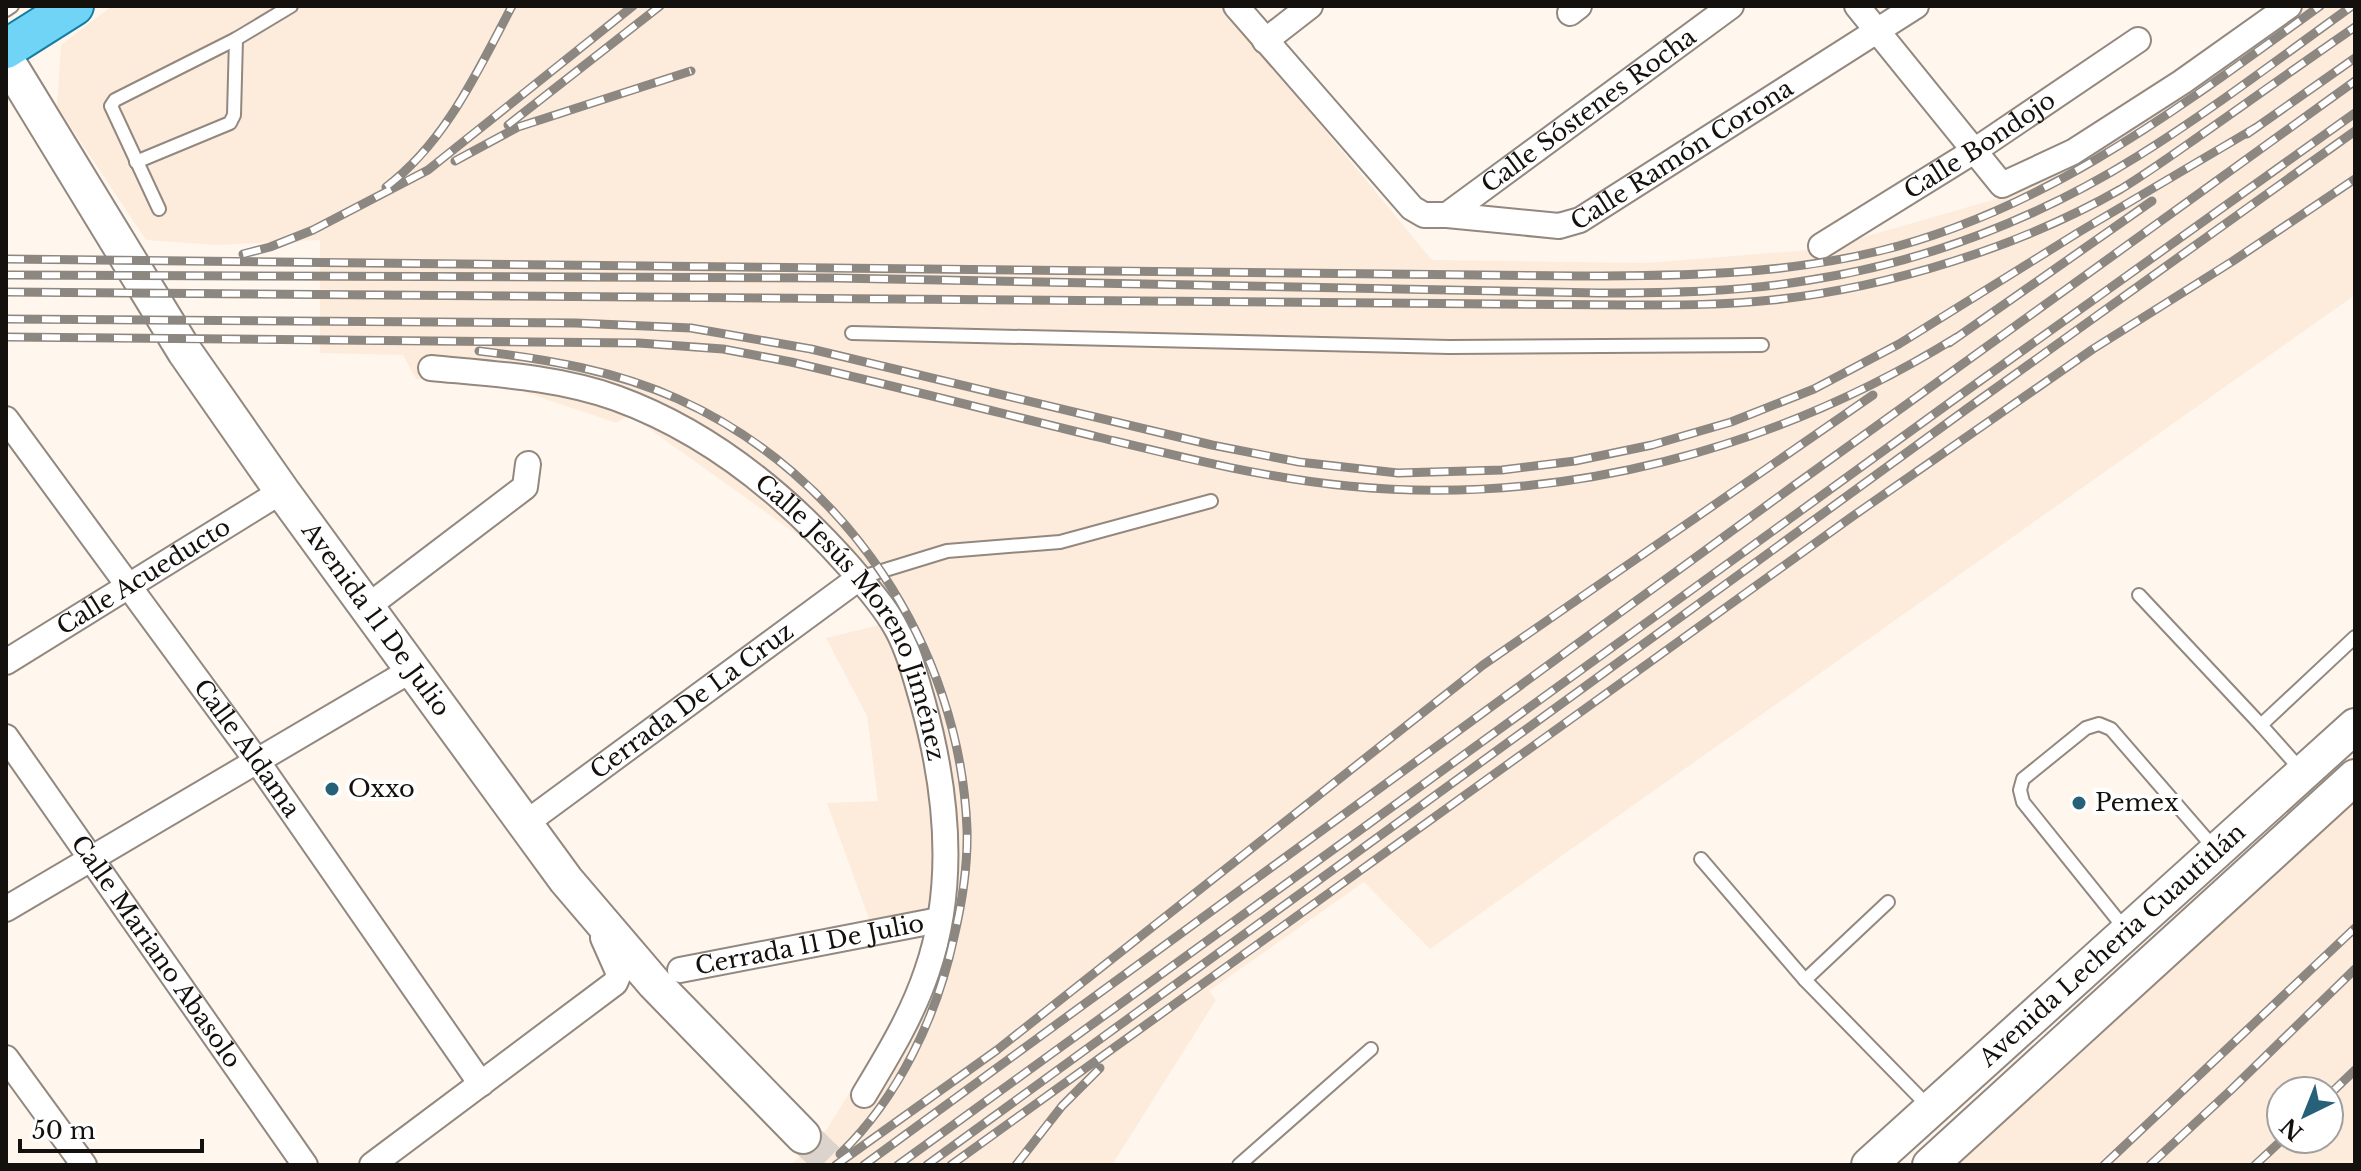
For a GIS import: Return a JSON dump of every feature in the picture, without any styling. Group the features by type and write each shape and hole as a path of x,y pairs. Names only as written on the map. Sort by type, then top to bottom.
{"main road":[{"path":"6,49 74,6"}],"street":[{"path":"1236,6 1412,208 1436,215"},
{"path":"1265,41 1310,6"},
{"name":"Calle Sóstenes Rocha","path":"1436,215 1731,6"},
{"path":"1857,6 2002,185 2073,152 2182,82 2289,6"},
{"name":"Calle Ramón Corona","path":"1436,215 1559,226 1580,220 1916,6"},
{"name":"Calle Bondojo","path":"1821,246 1974,151 2138,40"},
{"name":"Avenida 11 De Julio","path":"6,59 165,321 282,491 583,903 654,983 803,1136"},
{"name":"Calle Jesús Moreno Jiménez","path":"431,368 537,378 616,398 682,429 753,475 813,525 859,578 897,630 917,682 930,729 945,804 946,860 939,920 928,970 904,1028 864,1095"},
{"name":"Calle Aldama","path":"6,419 257,761 481,1084"},
{"path":"367,607 525,487 528,464"},
{"name":"Calle Acueducto","path":"6,662 282,491"},
{"name":"Cerrada De La Cruz","path":"526,823 859,578"},
{"path":"6,909 413,669"},
{"name":"Avenida Lecheria Cuautitlán","path":"1869,1165 2355,726"},
{"name":"Calle Mariano Abasolo","path":"6,737 305,1165"},
{"name":"Avenida Lecheria Cuautitlán","path":"1930,1165 2355,777"},
{"path":"372,1165 615,983 619,974 617,965 583,903"},
{"name":"Cerrada 11 De Julio","path":"680,970 939,920"},
{"path":"6,1058 84,1165"}],"lane":[{"path":"6,10 12,6"},
{"path":"159,209 111,106 115,100 236,39 291,6"},
{"path":"136,162 230,123 234,115 236,39"},
{"path":"852,333 1449,347 1762,345"},
{"path":"859,578 947,551 1060,542 1211,501"},
{"path":"2139,595 2303,773"},
{"path":"2261,725 2355,637"},
{"path":"2128,933 2023,802 2020,790 2023,779 2086,728 2099,724 2111,729 2217,851"},
{"path":"1701,859 1805,980 1932,1109"},
{"path":"1805,980 1888,902"},
{"path":"1239,1165 1371,1049"}],"shaded area":[{"path":"112,6 1222,6 1432,260 1645,263 1822,249 2003,197 2173,95 2295,6 2355,6 2355,295 1430,949 1364,882 1209,991 1216,1000 1112,1165 791,1165 827,1129 877,1048 926,951 926,913 871,924 827,803 878,801 867,716 826,638 883,624 809,543 630,415 616,423 516,389 416,379 403,355 320,353 320,240 216,245 146,240 57,106 61,45"},
{"path":"2355,796 2355,1165 1954,1165"}],"tunnel":[{"path":"803,1136 833,1165"}],"railway":[{"path":"386,187 407,169 443,127 473,80 512,6"},
{"path":"243,254 313,230 428,170 633,6"},
{"path":"508,125 660,6"},
{"path":"6,259 1579,276 1692,274 1805,265 1879,251 1941,233 2056,182 2165,116 2320,6"},
{"path":"6,275 836,278 1598,293 1757,287 1810,280 1896,262 2021,218 2138,156 2352,6"},
{"path":"6,292 1632,305 1772,300 1861,286 1952,262 2082,210 2144,174 2355,27"},
{"path":"2247,134 2355,58"},
{"path":"455,161 518,127 691,71"},
{"path":"864,1165 1792,487 2355,81"},
{"path":"898,1165 2355,113"},
{"path":"6,319 576,323 691,328 811,349 1212,445 1299,462 1398,473 1502,470 1575,461 1652,445 1731,422 1814,389 1899,344 2255,128"},
{"path":"927,1165 1968,408 2355,131"},
{"path":"951,1165 1853,516 2093,349 2355,179"},
{"path":"1949,343 2152,201"},
{"path":"6,337 639,343 723,349 791,362 1223,466 1348,486 1428,490 1508,487 1587,478 1665,461 1741,439 1816,410 1888,376 1957,337"},
{"path":"479,351 556,362 630,381 678,399 738,432 793,472 841,520 882,574 917,633 942,696 959,761 967,829 962,897 947,967 913,1054 880,1107 840,1154"},
{"path":"836,1165 997,1050 1483,665 1873,395"},
{"path":"2104,1165 2355,928"},
{"path":"2150,1165 2355,969"},
{"path":"1016,1165 1062,1106 1100,1068"},
{"path":"2345,1080 2355,1070"},
{"path":"2255,1165 2266,1155"}],"place":[{"name":"Oxxo","path":"332,789"},
{"name":"Pemex","path":"2079,803"}]}
